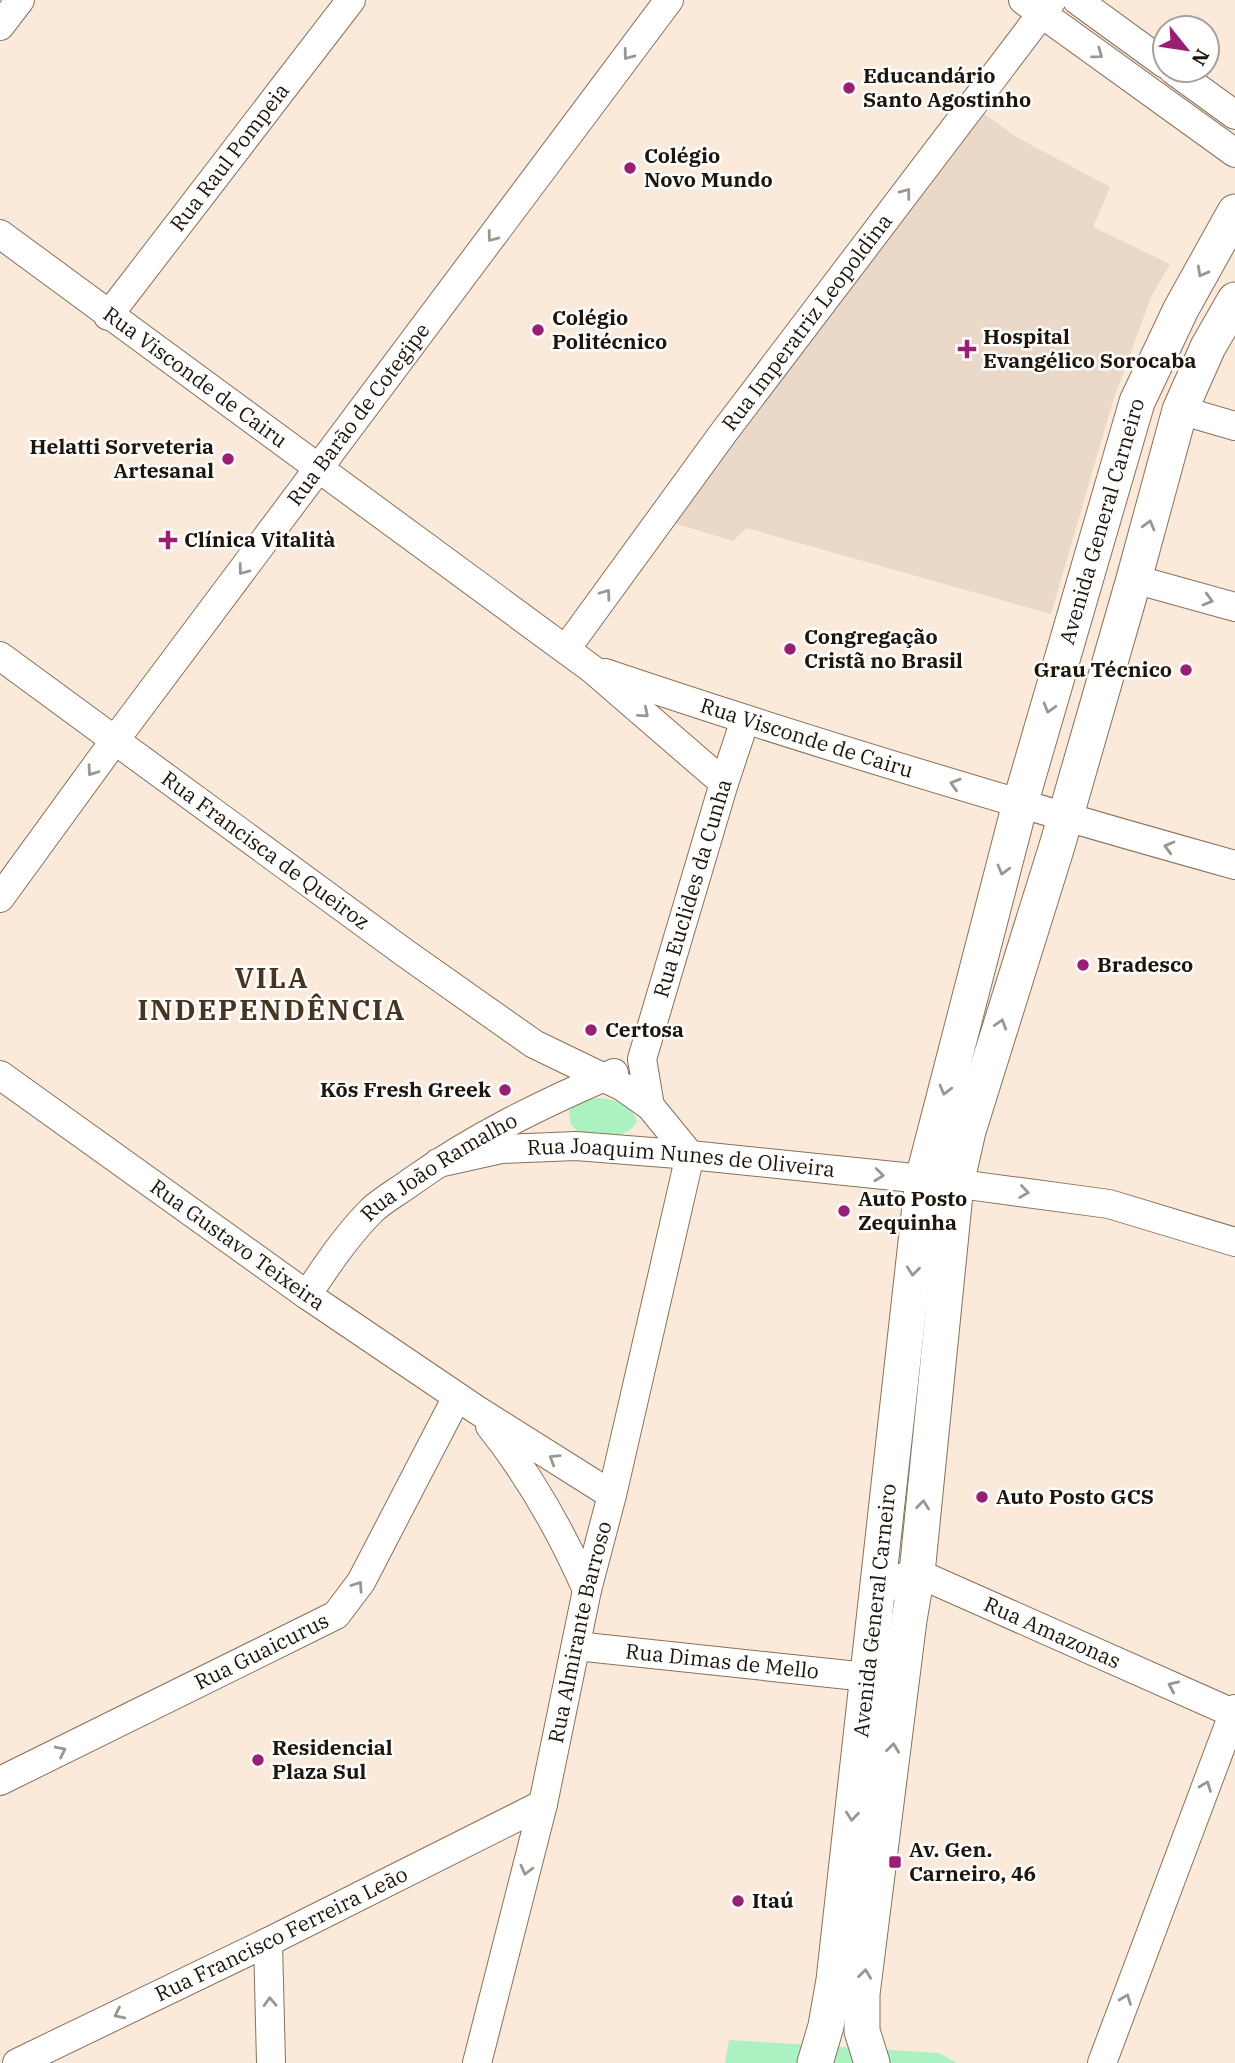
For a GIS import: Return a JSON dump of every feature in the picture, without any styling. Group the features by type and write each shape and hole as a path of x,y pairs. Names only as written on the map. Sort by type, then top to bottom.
{"main road":[{"name":"Avenida General Carneiro","path":"818,2052 834,1980 876,1602 939,1181 1020,804 1137,402 1181,309 1235,212"},
{"name":"Avenida General Carneiro","path":"868,2052 862,2031 862,1994 908,1620 917,1573 939,1181 968,1131 1065,818 1180,410 1208,347 1235,300"}],"street":[{"path":"0,26 20,0"},
{"name":"Rua Raul Pompeia","path":"108,316 351,0"},
{"name":"Rua Barão de Cotegipe","path":"0,898 115,740 669,0"},
{"path":"1077,0 1151,54"},
{"path":"1039,5 1235,153"},
{"name":"Rua Imperatriz Leopoldina","path":"566,649 1039,5"},
{"path":"1192,84 1235,115"},
{"name":"Rua Visconde de Cairu","path":"0,234 108,316 566,649 724,783"},
{"path":"1180,410 1235,426"},
{"path":"1134,579 1235,607"},
{"name":"Rua Francisca de Queiroz","path":"0,656 405,953 534,1044 603,1077"},
{"name":"Rua Visconde de Cairu","path":"592,669 1020,804"},
{"name":"Rua Euclides da Cunha","path":"690,1155 650,1106 642,1059 745,719"},
{"path":"1020,804 1235,865"},
{"name":"Rua Francisca de Queiroz","path":"534,1044 554,1067 562,1094"},
{"path":"603,1077 642,1059"},
{"name":"Rua Gustavo Teixeira","path":"0,1075 307,1295 467,1404 612,1495"},
{"path":"603,1077 650,1106 649,1122 641,1133 631,1142 613,1150"},
{"name":"Rua João Ramalho","path":"307,1295 334,1255 373,1209 438,1163 562,1094 603,1077"},
{"path":"562,1094 554,1114 555,1122 562,1134 576,1146"},
{"name":"Rua Joaquim Nunes de Oliveira","path":"438,1163 501,1149 576,1146 690,1155 939,1181 1110,1204 1235,1242"},
{"name":"Rua Almirante Barroso","path":"657,1153 668,1159 677,1172 679,1203"},
{"name":"Rua Almirante Barroso","path":"477,2063 543,1804 587,1590 612,1495 690,1155"},
{"name":"Rua Gustavo Teixeira","path":"467,1404 513,1455 571,1553 587,1590"},
{"name":"Rua Guaicurus","path":"0,1781 336,1615 361,1583 467,1404"},
{"name":"Rua Gustavo Teixeira","path":"544,1505 582,1527 603,1528"},
{"path":"876,1602 880,1592 897,1579 917,1573"},
{"name":"Rua Amazonas","path":"917,1573 1235,1712"},
{"name":"Rua Dimas de Mello","path":"576,1646 867,1677"},
{"path":"1101,2063 1235,1712"},
{"name":"Rua Francisco Ferreira Leão","path":"17,2063 268,1942 543,1804"},
{"path":"268,1942 271,2063"}],"shaded area":[{"name":"Hospital Evangélico Sorocaba","path":"983,113 1018,138 1110,187 1093,227 1170,264 1151,297 1113,401 1051,614 746,528 733,541 671,522"}],"green space":[{"path":"598,1098 617,1101 628,1107 637,1122 632,1128 618,1135 578,1132 570,1123 569,1111 578,1102"},
{"path":"729,2040 939,2053 957,2063 725,2063"}],"place":[{"name":"Educandário Santo Agostinho","path":"849,88"},
{"name":"Colégio Novo Mundo","path":"630,168"},
{"name":"Colégio Politécnico","path":"538,330"},
{"name":"Hospital Evangélico Sorocaba","path":"967,349"},
{"name":"Helatti Sorveteria Artesanal","path":"228,459"},
{"name":"Clínica Vitalità","path":"168,540"},
{"name":"Congregação Cristã no Brasil","path":"790,649"},
{"name":"Grau Técnico","path":"1186,670"},
{"name":"Bradesco","path":"1083,965"},
{"name":"Certosa","path":"591,1030"},
{"name":"Kōs Fresh Greek","path":"505,1090"},
{"name":"Auto Posto Zequinha","path":"844,1211"},
{"name":"Auto Posto GCS","path":"982,1497"},
{"name":"Residencial Plaza Sul","path":"258,1760"},
{"name":"Av. Gen. Carneiro, 46","path":"895,1862"},
{"name":"Itaú","path":"738,1901"}],"district":[{"name":"VILA INDEPENDÊNCIA","path":"272,994"}]}
